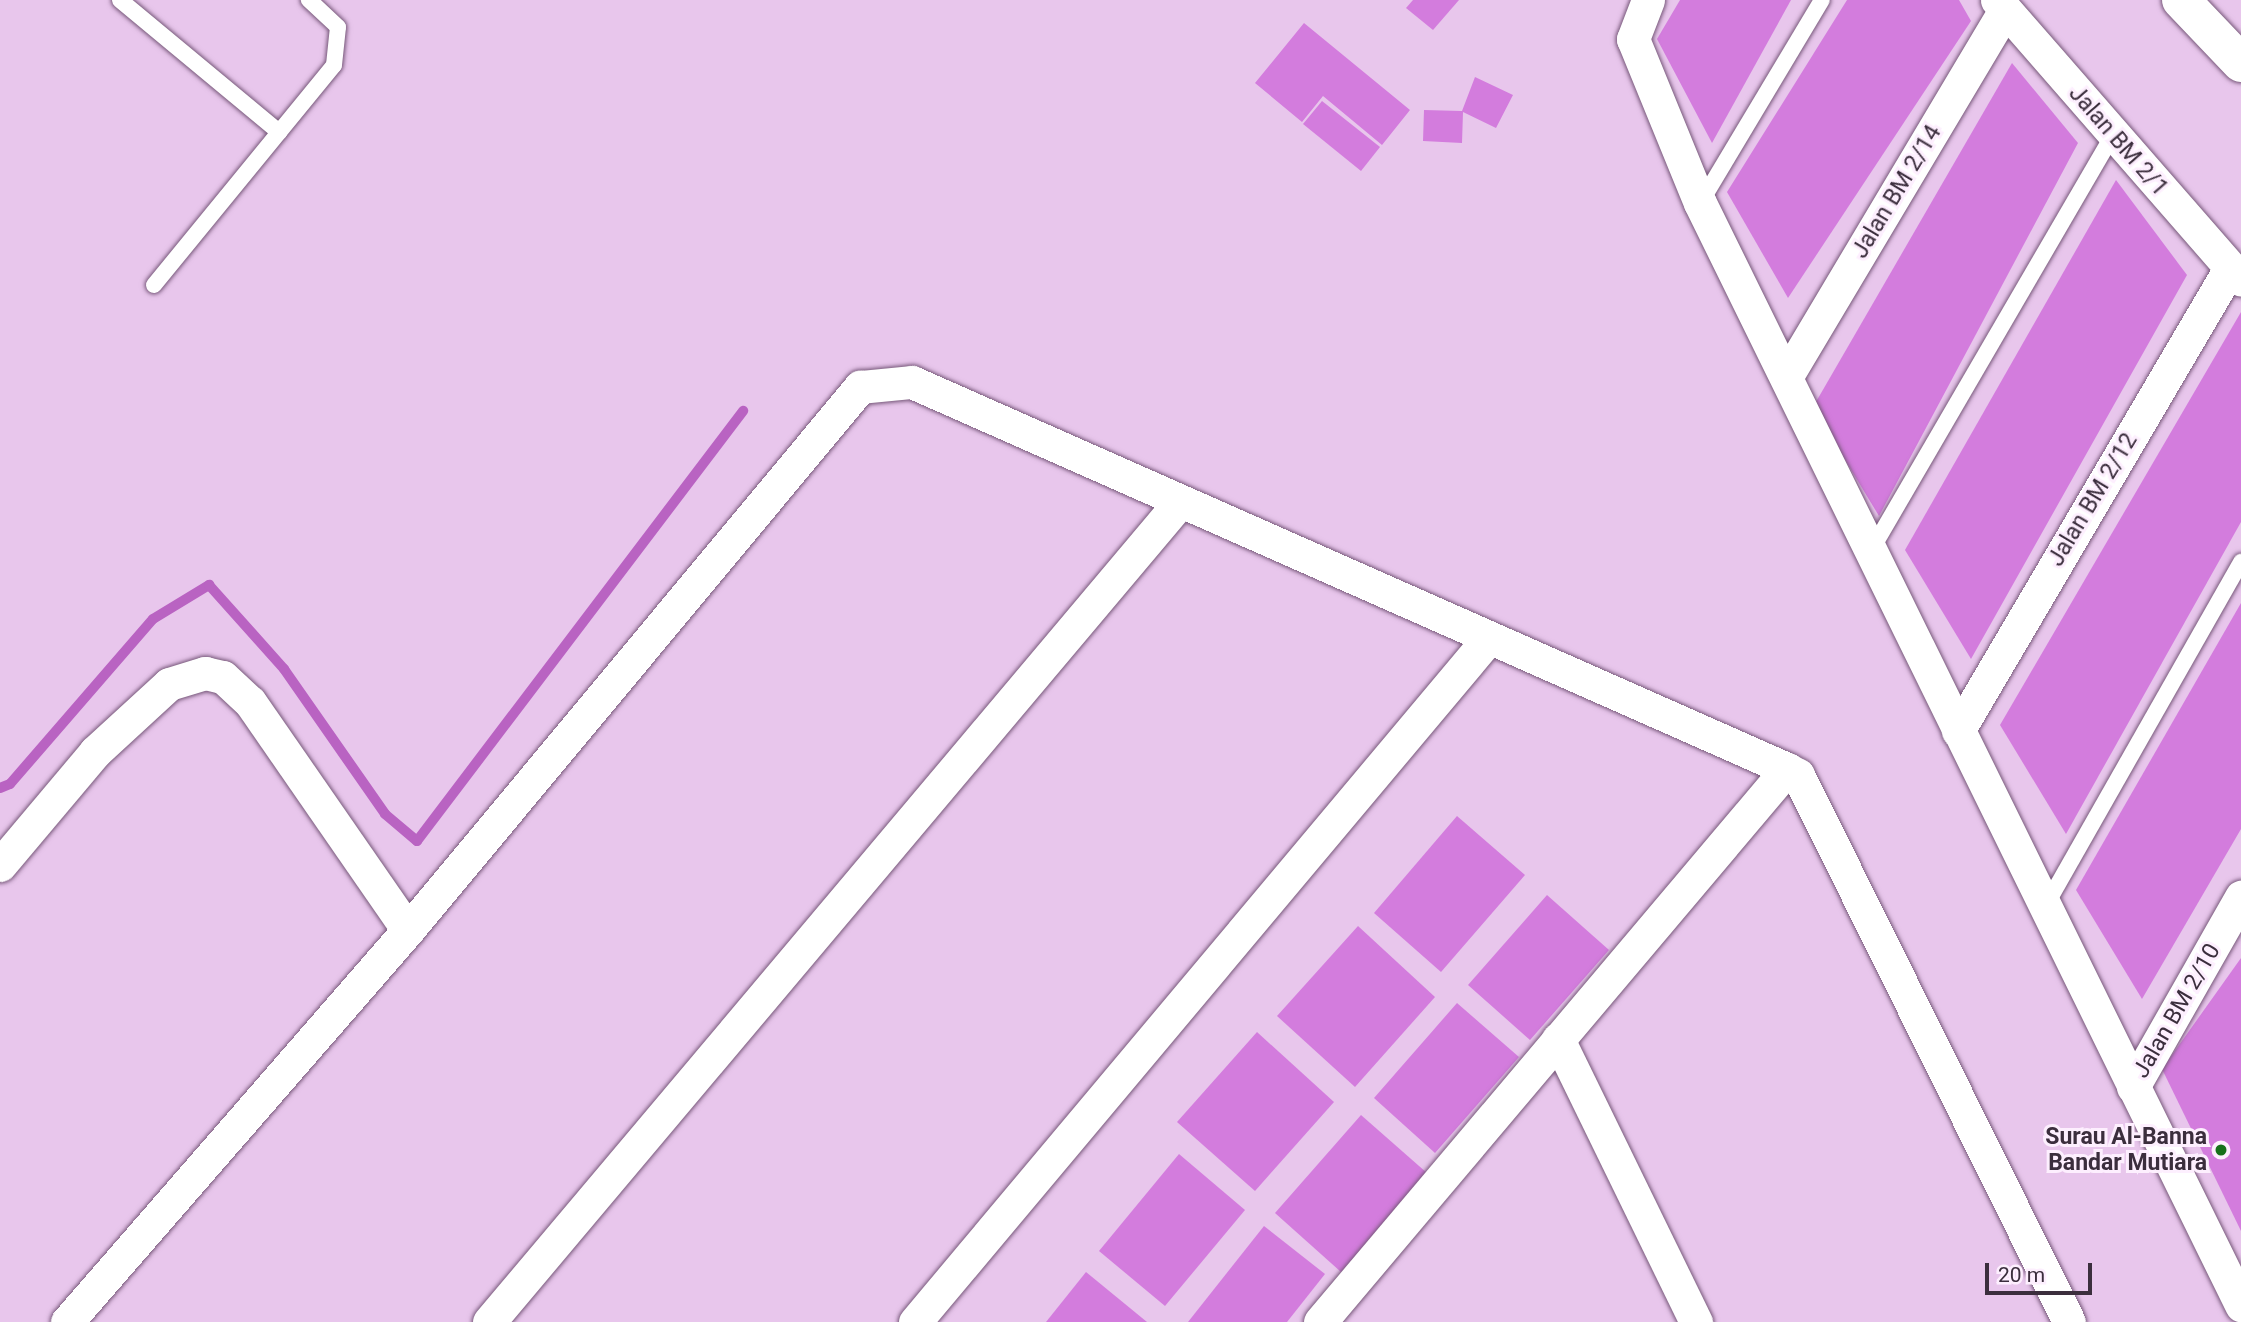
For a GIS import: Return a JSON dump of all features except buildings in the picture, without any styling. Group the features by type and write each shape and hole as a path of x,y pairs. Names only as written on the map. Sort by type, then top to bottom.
{"highway":[{"path":"2181,0 2241,63"}],"street":[{"path":"1648,0 1633,39 1700,203 1788,374 2044,909 2241,1305"},
{"name":"Jalan BM 2/1","path":"2001,5 2235,275"},
{"name":"Jalan BM 2/14","path":"1788,374 2001,5"},
{"name":"Jalan BM 2/12","path":"1958,730 2235,275"},
{"path":"67,1322 408,930 860,387 912,382 1178,504 1798,775 2069,1322"},
{"path":"489,1322 1178,504"},
{"path":"915,1322 1488,639"},
{"path":"0,865 95,752 169,684 205,673 223,677 250,702 408,930"},
{"path":"1325,1320 1787,769"},
{"name":"Jalan BM 2/10","path":"2133,1087 2241,898"},
{"path":"1558,1039 1696,1322"}],"lane":[{"path":"120,0 279,132"},
{"path":"154,285 334,65 338,27 309,0"},
{"path":"1700,203 1822,0"},
{"path":"1872,550 2113,135"},
{"path":"2044,909 2241,562"}],"waterway":[{"path":"0,788 10,784 153,619 209,585 284,669 385,814 417,841 743,411"}],"place":[{"name":"Surau Al-Banna Bandar Mutiara","path":"2221,1150"}]}
